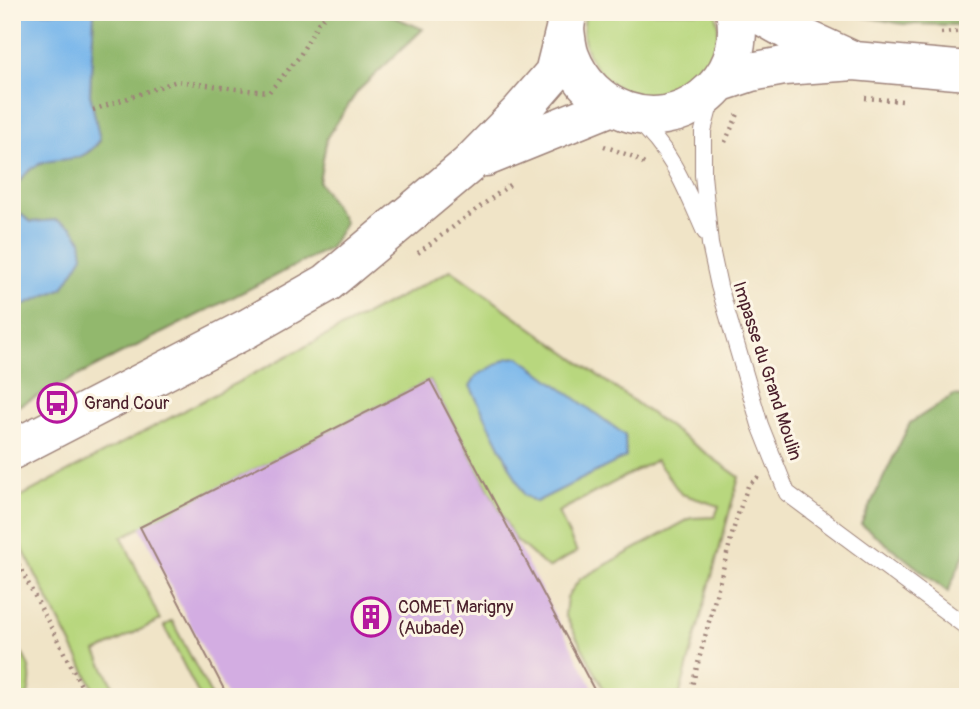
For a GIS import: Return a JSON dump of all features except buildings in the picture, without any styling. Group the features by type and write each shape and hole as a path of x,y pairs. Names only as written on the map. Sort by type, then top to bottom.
{"street":[{"path":"566,21 568,53 578,74 593,93 618,109 648,116 673,114 695,104 716,86 729,69 736,46 735,12"},
{"path":"755,12 789,31 856,79"},
{"path":"12,450 248,328 327,283 468,165 521,111 554,73 566,21"},
{"path":"716,86 751,72 784,66 856,79 968,71"},
{"path":"468,165 618,109"}],"lane":[{"name":"Impasse du Grand Moulin","path":"716,86 703,131 703,175 710,244 722,299 760,425 786,493 968,628"},
{"name":"Impasse du Grand Moulin","path":"618,109 649,132 673,163 710,244"}],"path":[{"path":"93,110 177,81 269,92 299,57 318,23 329,12"},
{"path":"856,79 909,101"},
{"path":"722,146 738,113 748,107"},
{"path":"689,697 736,520 748,486 775,462"},
{"path":"12,552 87,697"}],"green space":[{"path":"94,12 359,12 387,14 423,29 358,91 327,137 319,182 345,223 330,248 12,409 12,310 63,288 57,220 31,222 14,209 14,188 26,174 43,162 76,158 92,150 100,141 90,94"},
{"path":"585,12 716,12 718,34 712,55 701,72 687,85 669,93 650,96 631,93 613,84 597,69 591,59 583,36"},
{"path":"811,12 962,12 960,25 903,24 847,14"},
{"path":"451,270 739,477 679,697 608,697 565,615 567,597 580,579 691,518 715,517 719,506 681,494 656,460 558,512 577,552 548,568 514,538 430,380 122,537 160,620 96,652 119,697 98,697 12,528 12,501"},
{"path":"954,395 968,397 968,545 948,592 861,524 910,423"},
{"path":"172,621 212,697 200,697 164,626"},
{"path":"12,637 30,671 30,686 26,697 12,697"}],"water":[{"path":"12,12 94,12 90,94 100,140 84,155 34,167 14,188 14,209 31,222 57,220 72,227 81,240 83,256 63,288 12,310"},
{"path":"519,357 625,435 626,457 536,502 524,495 470,386 476,376 508,358"}],"place":[{"name":"Grand Cour","path":"57,403"},
{"name":"COMET Marigny (Aubade)","path":"371,617"}]}
